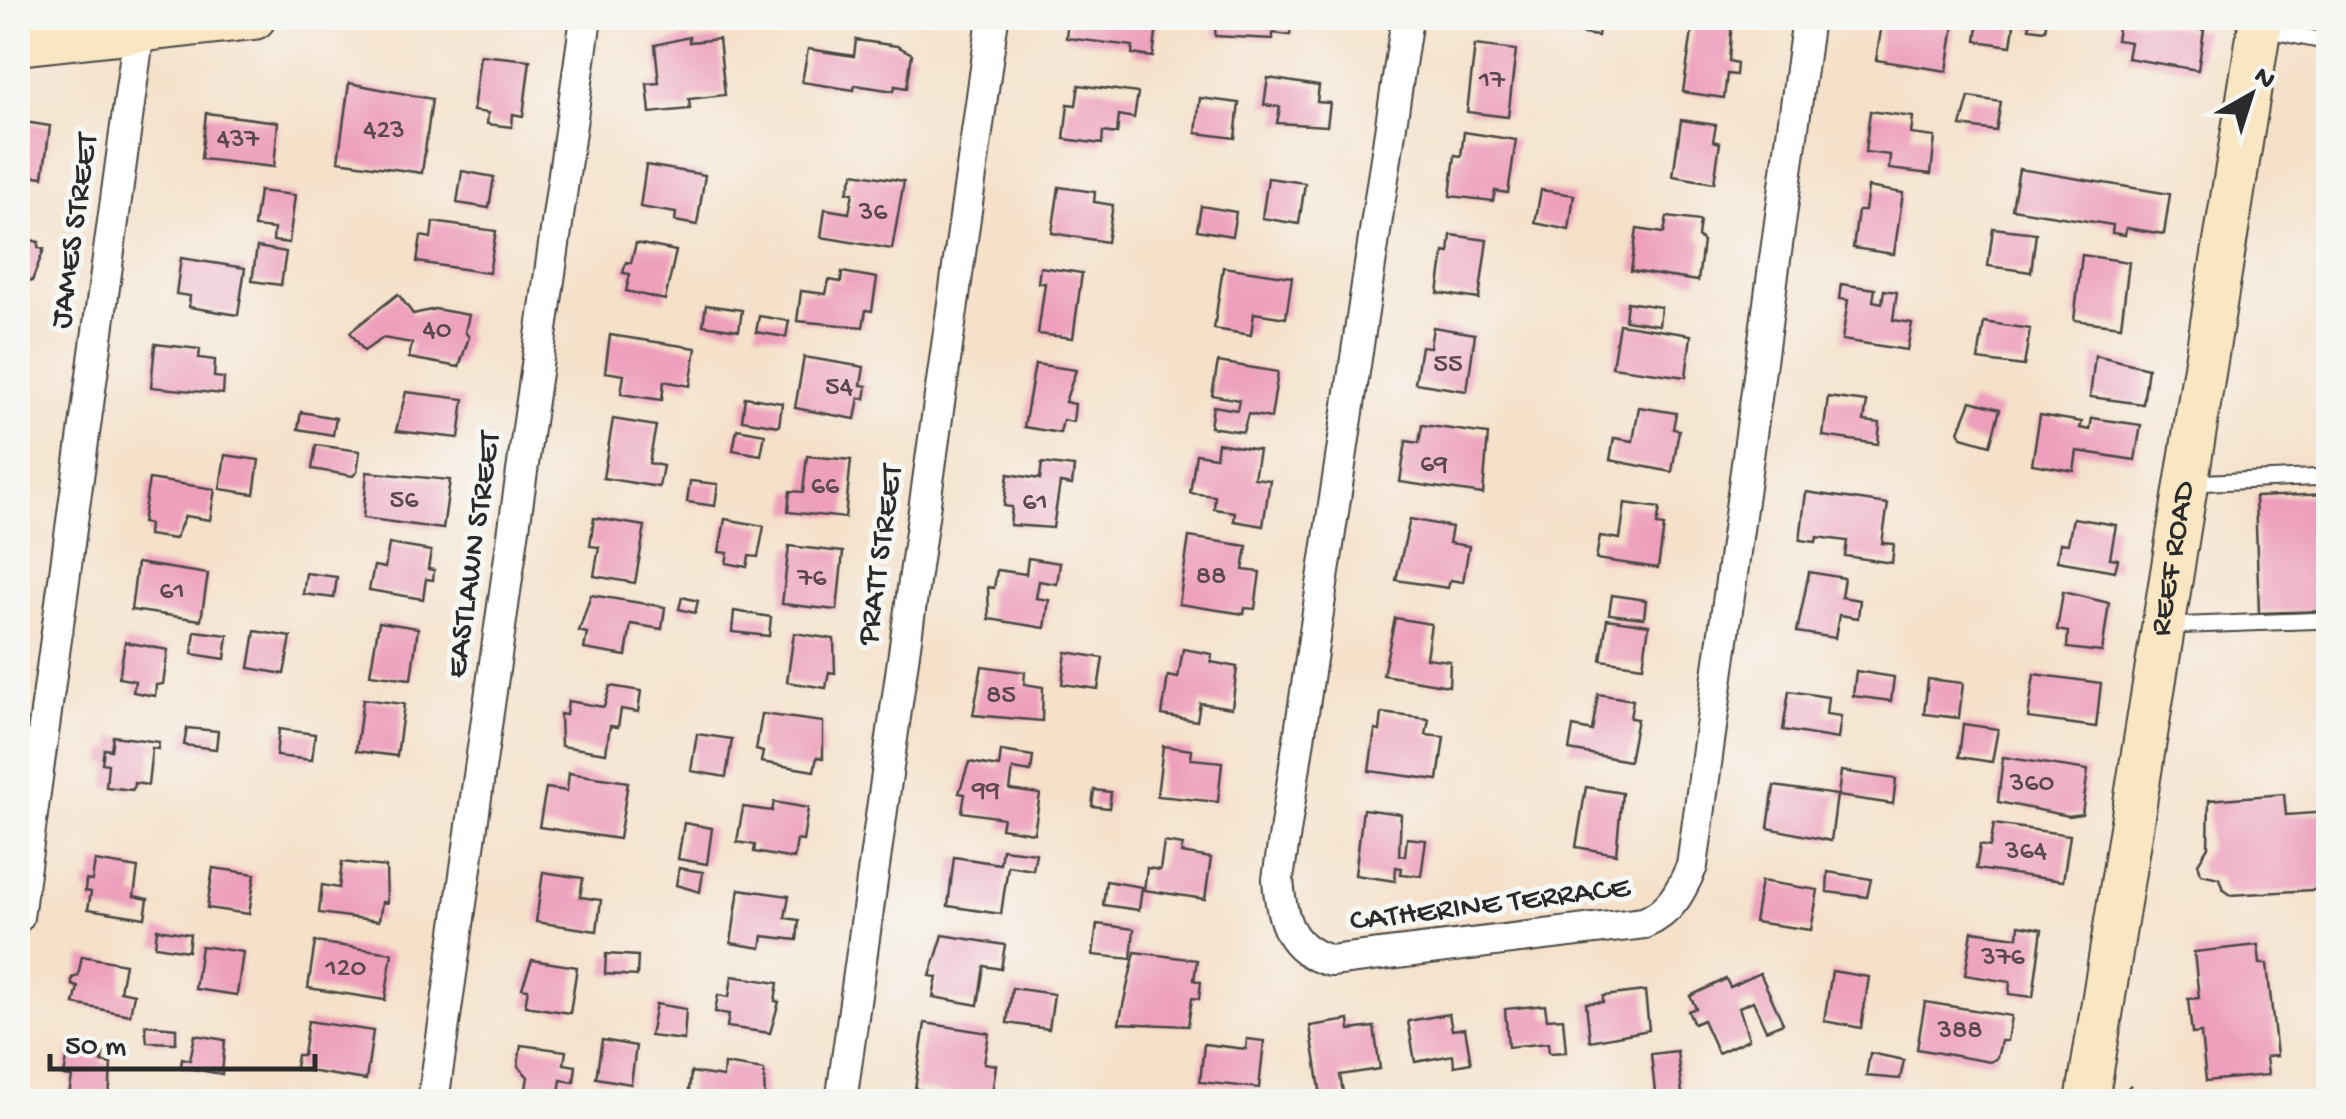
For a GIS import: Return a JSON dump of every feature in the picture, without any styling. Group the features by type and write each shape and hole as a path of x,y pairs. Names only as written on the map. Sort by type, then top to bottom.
{"street":[{"path":"18,44 199,20 254,18"},
{"name":"EASTLAWN STREET","path":"434,1102 586,18"},
{"name":"PRATT STREET","path":"841,1102 993,18"},
{"name":"CATHERINE TERRACE","path":"1407,18 1278,879 1280,906 1295,942 1312,956 1332,961 1644,923 1660,917 1682,888 1692,866 1808,18"},
{"name":"REEF ROAD","path":"2088,1102 2260,23"},
{"name":"JAMES STREET","path":"18,917 139,30"}],"lane":[{"path":"2260,23 2328,42"},
{"path":"2186,483 2328,476"},
{"path":"2164,626 2328,620"}],"path":[{"path":"2238,1102 2328,1094"}],"building":[{"path":"1068,18 1158,18 1153,57 1132,54 1133,46 1066,38"},
{"path":"1216,18 1323,18 1322,27 1291,25 1290,35 1273,33 1273,39 1215,36"},
{"path":"1585,18 1600,18 1598,36 1583,34"},
{"path":"1694,18 1732,19 1729,61 1737,63 1736,75 1727,74 1724,98 1683,92"},
{"path":"1883,18 1954,25 1947,71 1876,60"},
{"path":"1979,18 2015,18 2011,46 1976,41"},
{"path":"2031,18 2047,18 2045,30 2029,28"},
{"path":"2120,18 2204,30 2198,70 2127,58 2130,42 2116,40"},
{"path":"689,37 689,42 719,39 725,95 689,99 690,109 650,113 647,84 659,83 655,45"},
{"path":"856,40 897,46 912,54 907,88 895,86 894,91 855,85 854,90 802,82 808,49 854,56"},
{"path":"1475,45 1516,50 1508,117 1467,112"},
{"path":"480,55 530,60 523,116 513,114 512,127 487,124 488,113 473,111"},
{"path":"1268,78 1319,86 1317,102 1330,103 1327,126 1277,123 1280,107 1264,105"},
{"path":"349,83 432,99 422,173 338,161"},
{"path":"1079,85 1138,93 1134,118 1119,115 1117,134 1103,132 1102,144 1064,139 1068,104 1076,105"},
{"path":"1969,97 2001,102 1996,131 1961,126"},
{"path":"1200,98 1239,103 1235,138 1196,133"},
{"path":"1870,111 1913,117 1911,134 1935,137 1931,174 1889,169 1890,155 1865,152"},
{"path":"206,113 278,122 274,167 201,159"},
{"path":"1681,120 1716,125 1713,141 1720,143 1714,183 1673,176"},
{"path":"18,121 50,126 43,177 18,174"},
{"path":"1464,132 1516,140 1508,193 1495,191 1493,201 1450,196 1455,155 1461,156"},
{"path":"646,165 705,175 697,225 675,221 676,213 640,207"},
{"path":"2019,169 2170,194 2164,234 2126,228 2125,235 2112,233 2113,225 2012,209"},
{"path":"462,171 494,177 489,208 457,203"},
{"path":"854,173 904,181 892,249 821,237 825,209 849,213 853,193 847,192"},
{"path":"1268,178 1305,183 1299,224 1262,218"},
{"path":"1059,187 1095,192 1094,202 1113,205 1107,242 1052,233"},
{"path":"1868,187 1903,193 1894,254 1853,248 1858,211 1865,211"},
{"path":"1541,190 1574,195 1569,230 1535,223"},
{"path":"259,191 295,195 289,243 273,241 274,229 254,227"},
{"path":"1201,206 1236,212 1232,236 1197,230"},
{"path":"1667,217 1700,221 1698,237 1703,242 1698,281 1631,271 1637,229 1664,233"},
{"path":"433,222 496,231 489,273 417,262 421,236 431,238"},
{"path":"1993,228 2036,233 2031,272 1988,266"},
{"path":"1451,235 1487,240 1479,299 1438,293 1444,252 1449,253"},
{"path":"18,237 39,242 38,248 44,249 32,281 18,279"},
{"path":"636,243 676,251 665,300 626,291 630,274 623,273 626,262 631,263"},
{"path":"257,247 286,252 281,285 252,281"},
{"path":"2082,255 2129,262 2121,326 2074,320"},
{"path":"181,258 245,268 238,315 189,307 190,296 176,294"},
{"path":"1040,267 1082,273 1073,338 1038,334 1045,283 1038,283"},
{"path":"1223,267 1292,277 1286,318 1254,313 1251,335 1214,329"},
{"path":"842,272 877,278 872,311 866,310 863,327 797,321 801,291 826,294 829,280 841,282"},
{"path":"1841,284 1875,289 1873,301 1882,303 1884,290 1897,292 1893,320 1912,323 1907,350 1842,340 1848,300 1839,299"},
{"path":"398,294 413,314 435,309 469,315 465,332 469,337 459,367 409,358 412,343 383,338 364,351 350,332"},
{"path":"1627,302 1661,307 1659,325 1625,320"},
{"path":"706,305 742,310 739,330 703,325"},
{"path":"759,316 789,321 786,337 756,332"},
{"path":"1984,322 2030,329 2024,366 1978,360"},
{"path":"1619,324 1691,335 1686,377 1612,367"},
{"path":"1433,327 1475,334 1467,391 1415,383 1421,346 1430,347"},
{"path":"18,331 29,333 21,382 18,382"},
{"path":"610,335 696,348 690,386 664,381 662,400 621,394 624,375 605,372"},
{"path":"155,344 200,349 199,358 215,360 214,377 224,378 223,394 151,387"},
{"path":"2095,355 2148,368 2143,404 2090,397"},
{"path":"804,357 864,367 861,385 867,386 865,399 859,398 855,419 795,408"},
{"path":"1218,362 1278,372 1271,418 1248,414 1243,432 1210,427 1213,406 1237,410 1239,400 1212,395"},
{"path":"1035,364 1076,370 1065,402 1075,404 1073,422 1063,420 1060,433 1024,427"},
{"path":"406,392 464,399 459,438 396,431"},
{"path":"745,397 782,403 779,426 742,420"},
{"path":"1828,397 1867,402 1864,421 1880,423 1878,444 1823,436"},
{"path":"1971,401 2000,409 1990,445 1962,437 1959,431"},
{"path":"1639,407 1676,413 1673,429 1679,430 1672,472 1610,460 1614,438 1633,441"},
{"path":"301,412 336,418 333,435 298,429"},
{"path":"2040,415 2082,422 2080,428 2090,430 2092,418 2141,425 2135,460 2077,451 2074,471 2032,464"},
{"path":"613,419 656,426 649,463 663,466 659,487 603,478"},
{"path":"1422,425 1488,434 1483,494 1400,482 1406,441 1419,443"},
{"path":"737,429 765,434 761,455 733,450"},
{"path":"1218,443 1259,450 1254,478 1270,480 1263,526 1234,521 1235,512 1214,509 1215,496 1190,493 1196,454 1216,457"},
{"path":"316,445 360,451 357,472 353,476 312,469"},
{"path":"225,455 259,460 254,494 220,489"},
{"path":"807,456 851,460 845,518 788,512 790,491 803,492"},
{"path":"1042,463 1074,467 1072,485 1060,483 1053,528 1010,525 1012,507 1004,506 1008,474 1040,479"},
{"path":"367,472 450,480 443,529 363,518"},
{"path":"149,479 215,489 210,520 185,516 175,539 148,535 149,524 142,523"},
{"path":"690,481 718,484 715,506 687,502"},
{"path":"1806,492 1888,504 1882,543 1894,544 1892,563 1845,556 1847,541 1817,537 1816,542 1800,540"},
{"path":"2328,494 2328,611 2259,613 2255,497"},
{"path":"1625,503 1660,508 1657,525 1664,526 1658,568 1596,559 1600,536 1620,539"},
{"path":"594,518 645,526 635,583 594,576 599,547 590,546"},
{"path":"2073,518 2116,525 2110,558 2118,559 2115,571 2057,561 2060,543 2068,544"},
{"path":"725,519 764,526 758,557 749,556 747,567 726,563 728,553 719,552"},
{"path":"1410,519 1452,527 1449,543 1469,546 1463,582 1450,580 1448,588 1396,580"},
{"path":"1189,537 1247,546 1243,570 1260,572 1255,609 1245,608 1244,614 1179,604"},
{"path":"389,544 431,551 428,569 434,570 433,580 426,579 423,599 369,590 374,566 385,568"},
{"path":"789,546 843,552 837,610 782,604"},
{"path":"1028,558 1060,563 1057,584 1039,581 1036,598 1049,600 1045,628 989,619 988,587 994,588 997,570 1026,574"},
{"path":"137,563 208,574 201,620 131,610"},
{"path":"1809,572 1844,578 1841,597 1860,600 1858,618 1839,615 1835,638 1797,632"},
{"path":"306,573 337,577 334,598 303,594"},
{"path":"2063,592 2109,603 2102,652 2067,648 2068,632 2057,630"},
{"path":"591,595 665,607 662,629 631,624 626,656 584,649 587,633 579,631"},
{"path":"1612,595 1646,600 1644,618 1609,614"},
{"path":"682,597 698,601 695,613 679,609"},
{"path":"734,611 771,617 769,636 732,632"},
{"path":"1395,618 1431,624 1426,658 1450,661 1449,686 1383,675"},
{"path":"1607,619 1649,625 1643,666 1601,660"},
{"path":"379,622 418,628 411,679 370,674"},
{"path":"195,631 228,635 225,659 192,654"},
{"path":"255,631 291,637 284,674 249,668"},
{"path":"794,633 834,639 835,673 829,672 826,688 787,682"},
{"path":"125,642 168,650 163,684 156,685 155,696 133,692 135,681 119,678"},
{"path":"1183,649 1212,654 1211,662 1237,667 1232,708 1200,703 1197,721 1162,715 1168,676 1178,678"},
{"path":"1066,652 1103,658 1098,689 1062,684"},
{"path":"982,666 1025,672 1024,684 1043,687 1042,721 973,715"},
{"path":"1856,671 1894,677 1891,701 1853,696"},
{"path":"2034,674 2101,683 2096,727 2028,718"},
{"path":"1928,679 1963,683 1959,718 1924,714"},
{"path":"610,686 641,691 638,712 621,709 618,727 610,726 606,753 561,746 560,714 566,715 568,701 604,707"},
{"path":"1789,691 1828,697 1826,714 1841,716 1838,739 1783,730"},
{"path":"1598,694 1633,700 1630,718 1637,719 1629,761 1569,750 1573,727 1592,731"},
{"path":"363,699 404,704 397,756 356,751"},
{"path":"1382,713 1429,719 1426,735 1444,737 1438,780 1369,771 1375,730 1380,731"},
{"path":"762,714 823,722 823,758 817,757 814,771 761,762 763,752 756,750"},
{"path":"1963,724 1998,729 1992,762 1959,757"},
{"path":"187,728 218,731 216,749 184,745"},
{"path":"279,729 315,734 312,760 276,756"},
{"path":"697,734 732,739 726,777 691,771"},
{"path":"113,736 159,742 158,749 152,748 148,785 134,783 133,790 106,787 108,764 102,763 104,749 111,750"},
{"path":"1163,746 1192,750 1191,759 1222,762 1218,802 1157,796"},
{"path":"1001,751 1033,756 1031,772 1013,769 1010,790 1040,794 1034,833 1001,828 1003,818 962,812 965,794 959,793 969,762 999,767"},
{"path":"2003,757 2088,770 2082,814 2069,816 1998,802"},
{"path":"1841,771 1896,779 1893,804 1838,796"},
{"path":"569,773 628,782 619,839 539,827 546,788 567,791"},
{"path":"1774,786 1837,795 1831,841 1768,828"},
{"path":"1586,787 1622,793 1616,854 1576,847"},
{"path":"1094,790 1111,792 1109,808 1092,806"},
{"path":"2284,794 2286,815 2328,812 2328,889 2230,895 2223,890 2219,878 2201,874 2198,863 2208,847 2209,800"},
{"path":"774,802 808,808 803,841 797,840 794,859 754,852 755,845 737,842 743,807 772,811"},
{"path":"1363,809 1401,814 1399,855 1405,856 1407,838 1426,840 1421,876 1401,874 1402,868 1396,867 1395,881 1355,875"},
{"path":"684,823 712,828 707,864 678,859"},
{"path":"1994,824 2070,835 2063,881 1976,869 1980,845 1990,847"},
{"path":"1164,842 1183,845 1181,853 1211,858 1205,899 1144,890 1147,868 1160,870"},
{"path":"1002,849 1036,853 1033,870 1008,866 1001,914 948,906 954,857 1000,864"},
{"path":"95,861 138,868 134,896 148,899 145,918 88,909 91,892 85,891 86,880 92,881"},
{"path":"342,862 386,867 387,903 382,902 379,921 319,913 322,885 339,888"},
{"path":"213,868 255,874 249,914 207,908"},
{"path":"679,868 703,872 700,892 676,885"},
{"path":"543,872 583,878 580,897 601,900 597,931 536,922"},
{"path":"1828,872 1871,879 1867,897 1827,892"},
{"path":"1106,881 1142,887 1139,910 1103,905"},
{"path":"1761,881 1818,890 1811,930 1754,922"},
{"path":"739,889 789,896 785,918 799,920 797,940 763,936 761,948 731,943"},
{"path":"1097,924 1134,929 1131,959 1093,955"},
{"path":"2019,925 2042,929 2033,997 2009,994 2010,982 1965,975 1972,931 2018,937"},
{"path":"157,929 190,934 188,951 155,946"},
{"path":"943,935 1005,945 1001,969 984,966 978,1005 933,997 937,977 930,976"},
{"path":"315,942 392,953 385,1000 308,988"},
{"path":"2258,945 2260,964 2267,964 2277,1056 2266,1057 2268,1075 2206,1081 2201,1033 2192,1034 2188,999 2199,998 2194,952"},
{"path":"201,946 243,952 237,995 195,989"},
{"path":"1135,952 1197,960 1194,980 1201,982 1199,999 1192,998 1188,1026 1119,1023"},
{"path":"606,954 638,956 637,976 605,974"},
{"path":"82,956 125,964 120,991 134,994 130,1015 74,1004 78,987 72,985 72,978 78,976"},
{"path":"532,960 577,967 570,1013 525,1006 528,989 522,988"},
{"path":"1832,971 1869,977 1861,1028 1824,1021"},
{"path":"1760,973 1783,1023 1766,1030 1753,1001 1739,1007 1749,1039 1718,1053 1703,1020 1694,1024 1688,1011 1696,1008 1690,996 1726,979 1730,987"},
{"path":"732,976 778,983 775,1001 779,1002 770,1033 727,1027 729,1014 715,1012 718,995 729,997"},
{"path":"1012,988 1054,994 1049,1029 1007,1023"},
{"path":"1645,991 1649,1030 1590,1041 1586,1003 1603,1002 1603,996"},
{"path":"1925,1002 2011,1016 2007,1041 2001,1041 1997,1058 1990,1062 1917,1049"},
{"path":"656,1004 686,1009 684,1040 650,1036"},
{"path":"1545,1005 1547,1019 1563,1018 1566,1052 1549,1053 1548,1043 1508,1047 1505,1009"},
{"path":"1449,1014 1452,1030 1465,1028 1471,1063 1454,1066 1453,1055 1415,1062 1408,1021"},
{"path":"1349,1020 1350,1030 1374,1027 1380,1069 1340,1075 1344,1098 1322,1102 1310,1026"},
{"path":"308,1021 373,1031 366,1080 295,1069 297,1055 303,1055"},
{"path":"925,1023 989,1033 984,1063 996,1065 991,1101 915,1089"},
{"path":"145,1025 176,1028 176,1043 147,1042"},
{"path":"195,1035 225,1040 222,1074 181,1067 182,1058 190,1060"},
{"path":"1247,1039 1264,1041 1259,1088 1200,1082 1204,1044 1246,1049"},
{"path":"602,1040 636,1046 631,1084 596,1078"},
{"path":"521,1045 566,1051 564,1064 576,1066 574,1082 561,1080 559,1092 546,1090 545,1102 524,1100 528,1077 518,1066"},
{"path":"69,1048 103,1053 102,1062 111,1064 109,1102 68,1101 72,1077 64,1076"},
{"path":"1677,1051 1683,1102 1656,1102 1651,1054"},
{"path":"1870,1053 1904,1060 1900,1079 1866,1076"},
{"path":"724,1064 764,1070 765,1102 688,1099 691,1072 723,1077"}]}
